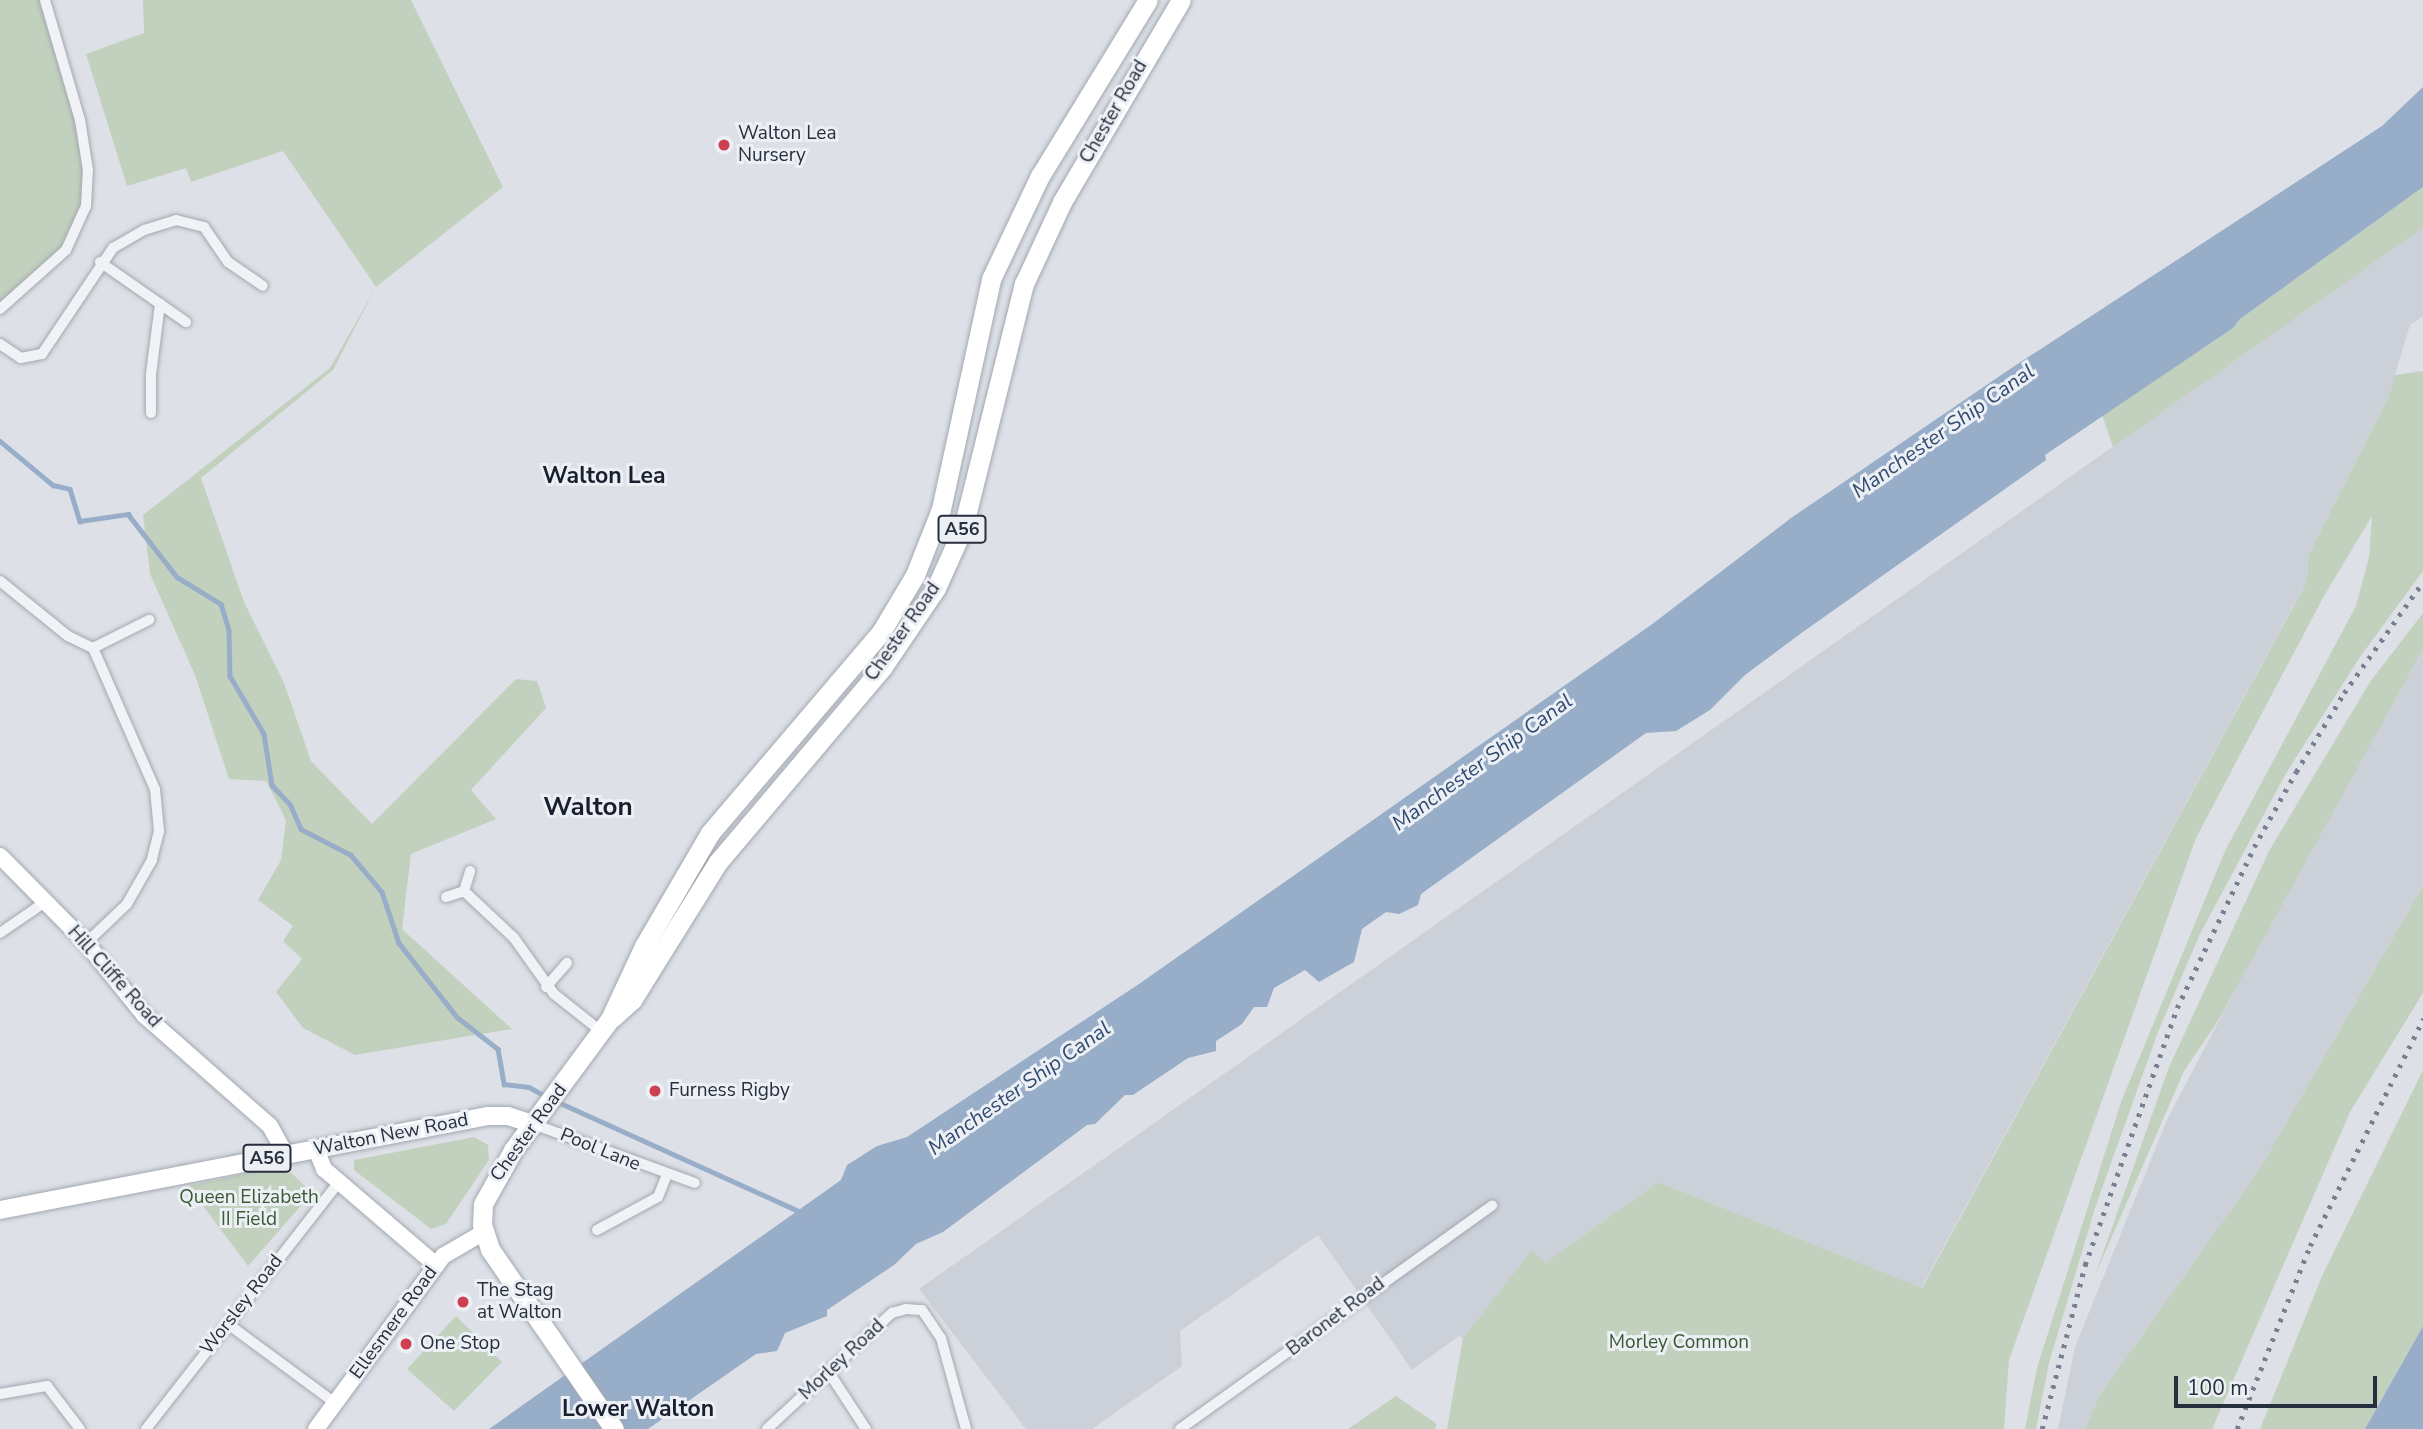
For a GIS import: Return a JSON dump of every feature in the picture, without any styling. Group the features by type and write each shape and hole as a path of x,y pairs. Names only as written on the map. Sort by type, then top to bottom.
{"highway":[{"name":"Chester Road","path":"606,1026 644,946 710,833 881,632 915,575 941,509 991,279 1041,176 1148,0"},
{"name":"Chester Road","path":"614,1429 495,1258 484,1232 487,1193 537,1119 606,1026 632,1000 718,862 882,668 936,588 963,528 1024,284 1062,202 1181,0"}],"main road":[{"name":"Walton New Road","path":"0,1210 487,1116 537,1119"}],"street":[{"path":"0,309 66,250 86,206 88,170 80,120 45,0"},
{"path":"0,344 21,358 42,354 100,262 128,238 185,219 204,227 228,262 263,286"},
{"path":"100,262 186,322"},
{"path":"151,413 150,374 160,304"},
{"path":"0,581 68,636 93,648 113,700 151,777 160,824 157,846 136,891 86,943"},
{"path":"93,648 149,620"},
{"name":"Hill Cliffe Road","path":"0,856 86,943 144,1015 270,1126 286,1155"},
{"path":"464,891 470,871"},
{"path":"464,891 509,932 546,987 606,1026"},
{"path":"446,897 464,891"},
{"path":"0,933 46,902"},
{"path":"546,987 567,963"},
{"name":"Pool Lane","path":"537,1119 667,1175 695,1183"},
{"path":"316,1149 324,1169 436,1265"},
{"path":"597,1230 658,1197 667,1175"},
{"name":"Worsley Road","path":"146,1429 339,1182"},
{"name":"Baronet Road","path":"1180,1429 1492,1206"},
{"name":"Ellesmere Road","path":"316,1429 436,1265 450,1250 484,1232"},
{"name":"Morley Road","path":"767,1429 892,1313 922,1310 941,1338 967,1429"},
{"path":"228,1324 335,1403"},
{"path":"828,1371 866,1429"},
{"path":"0,1394 47,1386 80,1429"}],"shaded area":[{"path":"2423,228 2423,316 2410,325 2388,398 2308,556 2308,579 1921,1288 1658,1182 1545,1263 1532,1251 1463,1338 1459,1336 1412,1370 1318,1235 1180,1331 1182,1366 1092,1429 1026,1429 919,1289"},
{"path":"2423,649 2423,886 2257,1173 2099,1396 2085,1429 2058,1429 2075,1347 2167,1120 2296,874"}],"green space":[{"path":"0,0 45,0 88,170 78,231 0,309"},
{"path":"143,0 411,0 503,187 376,287 283,151 191,182 186,168 127,186 86,54 144,33"},
{"path":"2423,187 2423,228 2113,447 2102,415 2233,328 2240,319"},
{"path":"376,287 333,370 201,478 244,602 284,683 311,761 372,824 516,679 537,681 546,708 471,790 496,819 411,854 402,929 512,1029 355,1055 303,1028 276,992 302,959 283,941 293,926 258,900 281,860 286,820 266,781 229,779 195,675 150,574 143,515 330,368"},
{"name":"Morley Common","path":"2423,371 2423,571 2360,657 2285,775 2200,934 2158,1032 2095,1208 2049,1363 2036,1429 2025,1429 2037,1368 2121,1102 2225,851 2356,606 2369,557 2372,516 2324,596 2196,838 2009,1360 2004,1429 1447,1429 1463,1338 1532,1250 1545,1263 1658,1182 1922,1288 2302,591 2308,576 2308,556 2388,398 2395,375"},
{"path":"2423,613 2423,649 2218,1021 2184,1071 2094,1278 2169,1067 2269,851 2370,682"},
{"path":"2423,886 2423,993 2350,1112 2212,1429 2085,1429 2099,1396 2257,1173"},
{"path":"2423,1070 2423,1326 2365,1429 2260,1429 2322,1276"},
{"path":"474,1137 488,1145 489,1160 446,1224 431,1229 354,1170 354,1160"},
{"name":"Queen Elizabeth II Field","path":"284,1166 312,1193 248,1266 188,1186"},
{"path":"456,1316 502,1362 454,1411 407,1369"},
{"path":"1396,1396 1437,1424 1435,1429 1348,1429"}],"water":[{"name":"Manchester Ship Canal","path":"2423,87 2423,187 2240,319 2233,328 2045,455 2046,460 1800,634 1745,675 1710,710 1676,731 1646,733 1421,894 1418,905 1399,914 1386,912 1362,929 1354,962 1319,982 1305,970 1274,988 1267,1007 1254,1007 1242,1024 1216,1041 1216,1051 1188,1058 1133,1095 1125,1095 1095,1124 1087,1125 943,1232 916,1244 894,1265 827,1310 827,1316 785,1333 777,1351 756,1354 648,1429 489,1429 841,1180 847,1165 877,1146 907,1137 1139,984 1651,625 1791,518 2010,369 2382,126"},
{"path":"2423,1326 2423,1429 2365,1429"}],"waterway":[{"path":"0,441 53,485 70,489 80,521 128,514 177,577 221,604 229,630 230,676 264,734 272,785 290,804 301,829 351,855 382,892 399,943 457,1017 498,1049 504,1084 529,1087 545,1096"},
{"path":"556,1101 803,1213"}],"railway":[{"path":"2042,1429 2085,1265 2177,1008 2254,847 2296,772 2344,693 2423,582"},
{"path":"2237,1429 2310,1246 2423,1019"}],"place":[{"name":"Walton Lea Nursery","path":"724,145"},
{"name":"Furness Rigby","path":"655,1091"},
{"name":"The Stag at Walton","path":"463,1302"},
{"name":"One Stop","path":"406,1344"}],"district":[{"name":"Walton Lea","path":"604,476"},
{"name":"Walton","path":"588,807"},
{"name":"Lower Walton","path":"638,1409"}]}
